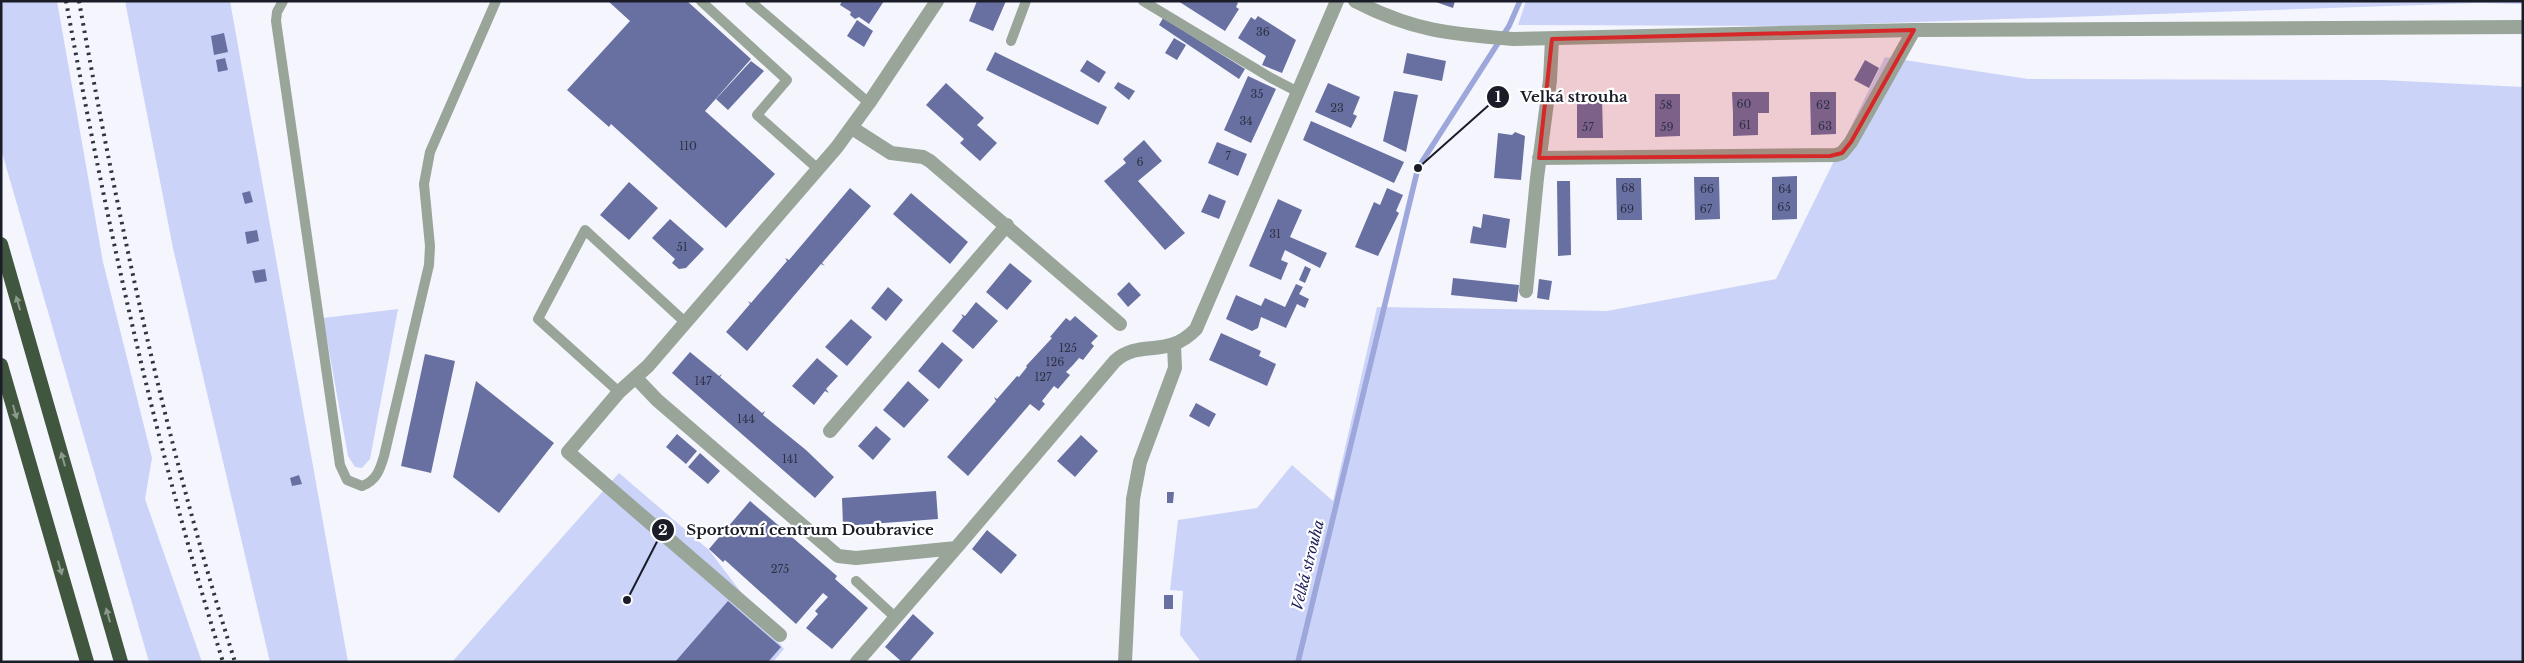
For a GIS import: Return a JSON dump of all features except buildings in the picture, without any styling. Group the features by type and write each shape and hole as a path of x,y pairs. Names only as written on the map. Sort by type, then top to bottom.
{"highway":[{"path":"1,244 121,662"},
{"path":"1,365 87,662"}],"street":[{"path":"780,635 568,452 619,392 636,378 686,323 852,128 937,1"},
{"path":"857,662 1115,361 1127,352 1174,345 1189,336 1203,315 1337,1"},
{"path":"1355,1 1381,14 1426,30 1465,36 1552,40 1914,30 2523,28"},
{"path":"1539,158 1836,155 1842,153 1851,142 1914,30"},
{"path":"1526,291 1539,158 1550,80 1552,40"},
{"path":"852,128 891,153 922,157 930,160 1120,324"},
{"path":"830,431 1007,225"},
{"path":"1125,662 1133,499 1146,446 1176,368 1174,345"},
{"path":"636,378 665,406 838,556 856,558 956,548"}],"lane":[{"path":"283,1 277,12 276,22 340,465 347,480 362,486 370,483 376,476 384,456 426,283 430,246 424,184 430,152 496,1"},
{"path":"701,1 787,80 757,115 818,169"},
{"path":"750,1 869,103"},
{"path":"1011,41 1026,1"},
{"path":"1143,1 1271,78 1298,92"},
{"path":"619,392 538,319 586,230 686,323"},
{"path":"856,581 896,618"}],"highlighted area":[{"path":"1914,30 1851,142 1842,153 1830,156 1539,158 1552,39"}],"shaded area":[{"path":"1,1 57,1 103,262 152,458 145,499 202,662 149,662 1,149"},
{"path":"125,1 230,1 348,662 270,662 173,248"},
{"path":"1526,1 2523,1 2523,4 2479,3 1800,26 1518,25"},
{"path":"1885,57 2028,79 2382,80 2523,87 2523,662 1201,662 1180,635 1183,591 1170,590 1178,520 1257,508 1292,465 1333,501 1377,307 1607,311 1776,279"},
{"path":"398,309 370,459 362,468 355,467 348,456 323,318"},
{"path":"619,473 709,550 784,649 773,662 452,662"}],"waterway":[{"name":"Velká strouha","path":"1298,662 1418,168 1509,26 1520,1"}],"railway":[{"path":"66,1 98,168 134,334 176,499 223,662"},
{"path":"79,1 94,85 146,334 187,499 235,662"}],"place":[{"name":"Velká strouha","path":"1418,168"},
{"name":"Sportovní centrum Doubravice","path":"627,600"}]}
